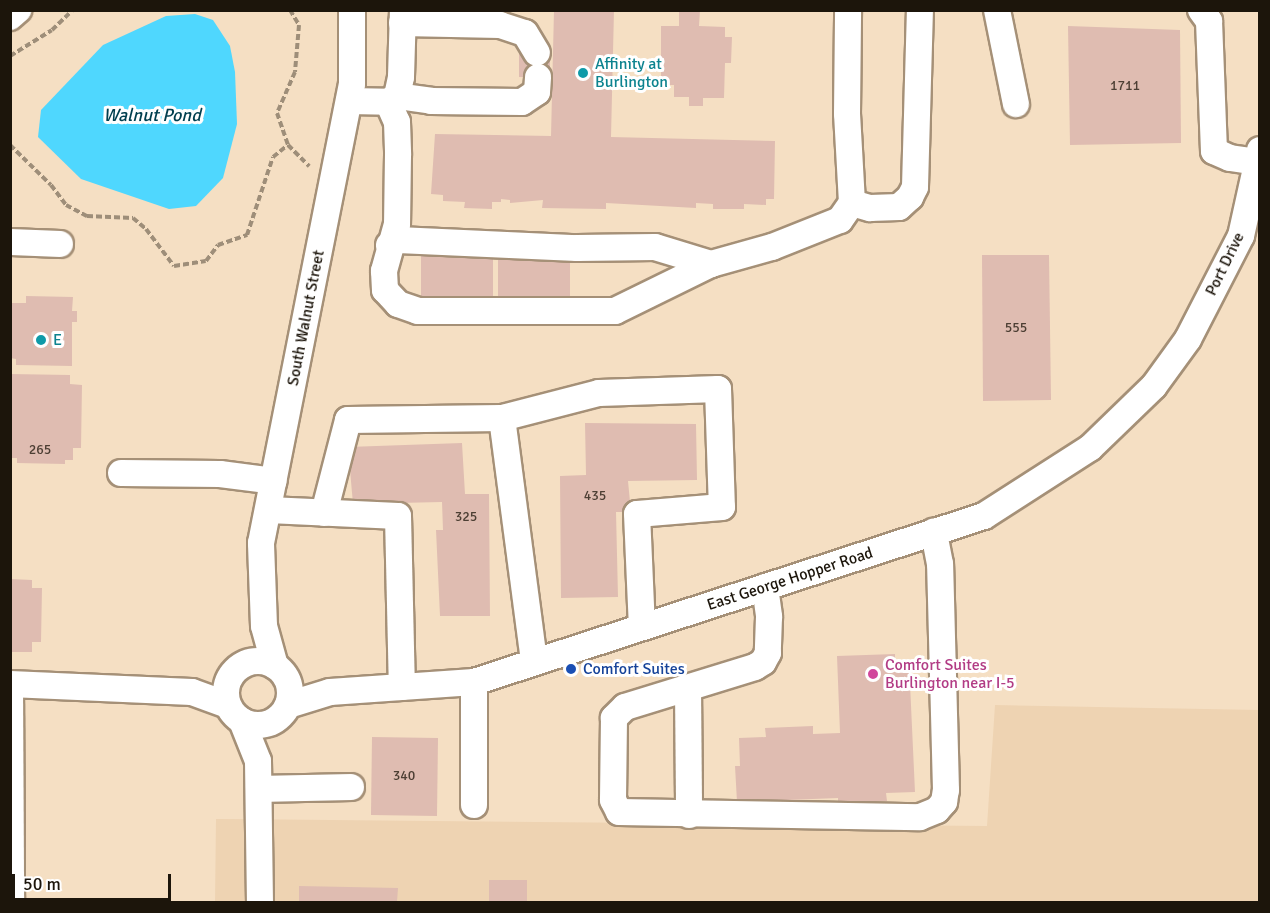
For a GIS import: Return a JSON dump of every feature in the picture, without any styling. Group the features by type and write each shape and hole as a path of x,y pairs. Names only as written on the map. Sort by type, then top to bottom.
{"street":[{"path":"10,17 18,10"},
{"name":"South Walnut Street","path":"281,672 264,626 261,543 352,84 352,10"},
{"path":"349,101 365,103 392,99 522,102 537,92 538,65 525,33 500,24 403,17 402,77 392,99 397,122 397,224 389,245 384,270 385,290 398,304 418,311 615,311 711,264 772,247 840,220 852,203 847,114 848,10"},
{"path":"852,203 870,208 899,207 910,197 915,187 920,10"},
{"path":"997,10 1016,104"},
{"path":"1201,10 1209,21 1214,151 1230,158 1258,156"},
{"name":"Port Drive","path":"1188,339 1241,236 1254,200 1258,156"},
{"path":"389,245 398,240 577,248 655,247 711,264"},
{"path":"10,242 60,244"},
{"name":"East George Hopper Road","path":"284,710 330,692 474,682 984,516 1090,448 1154,386 1188,339"},
{"path":"324,513 348,420 502,418 599,393 718,389 722,507 637,514 642,627"},
{"path":"502,418 534,662"},
{"path":"122,473 220,474 274,481"},
{"path":"268,510 398,516 402,687"},
{"path":"765,587 769,617 766,658 755,667 625,707 614,718 613,800 615,809 624,814 920,818 938,810 944,802 946,790 940,564 934,532"},
{"path":"260,903 258,761 226,688 264,626"},
{"path":"192,692 257,661 281,672 290,688 284,710 258,761"},
{"name":"East George Hopper Road","path":"281,672 330,692"},
{"path":"474,682 474,805"},
{"path":"11,903 10,685 192,692 262,724 284,710"},
{"path":"688,688 689,815"},
{"path":"259,789 351,787"}],"path":[{"path":"10,56 52,30 73,10"},
{"path":"290,10 298,24 295,72 277,113 288,145 309,166"},
{"path":"10,145 51,185 66,205 87,216 133,218 146,229 174,266 206,261 218,245 247,235 273,157 288,145"}],"shaded area":[{"path":"995,705 1259,710 1259,902 215,902 216,819 987,826"}],"water":[{"name":"Walnut Pond","path":"195,14 213,20 230,46 235,72 237,124 223,178 196,206 169,209 81,179 38,137 41,110 103,45 166,16"}],"building":[{"name":"Affinity at Burlington","path":"554,10 614,10 611,137 775,141 774,199 766,199 766,205 744,204 744,209 713,209 713,204 696,203 696,208 606,203 606,209 542,208 543,200 510,203 510,200 501,199 501,202 492,202 492,209 464,208 465,202 443,201 443,195 431,194 435,134 551,136"},
{"path":"679,10 700,10 699,26 725,27 725,37 732,37 731,63 725,63 724,98 703,98 703,106 689,106 689,97 674,97 674,85 661,85 661,26 679,26"},
{"path":"1068,26 1180,30 1181,143 1070,145"},
{"path":"519,53 550,54 550,78 519,77"},
{"path":"421,254 493,255 493,302 421,301"},
{"path":"498,255 570,256 570,302 498,302"},
{"path":"982,255 1049,255 1051,400 983,401"},
{"name":"E","path":"26,296 73,297 72,311 77,311 77,322 72,322 72,366 16,365 16,359 10,358 10,303 26,303"},
{"path":"10,374 70,375 70,384 82,385 81,448 73,448 73,460 65,460 65,464 17,463 17,458 10,458"},
{"path":"585,423 696,424 697,480 628,481 631,512 616,512 618,597 561,598 560,476 586,475"},
{"path":"462,443 465,494 489,494 490,616 440,616 436,530 443,530 442,502 353,504 348,447"},
{"path":"10,579 32,580 32,588 42,588 41,642 32,642 32,652 10,652"},
{"path":"895,654 895,663 909,662 915,792 886,793 887,801 838,803 838,798 737,802 735,766 740,766 739,738 766,737 765,728 813,726 813,734 840,733 837,656"},
{"path":"372,737 438,738 437,816 371,815"},
{"path":"489,880 527,880 527,902 489,902"},
{"path":"299,886 398,888 397,902 299,902"}],"place":[{"name":"Affinity at Burlington","path":"583,73"},
{"name":"E","path":"41,340"},
{"name":"Comfort Suites","path":"571,669"},
{"name":"Comfort Suites Burlington near I-5","path":"873,674"}]}
